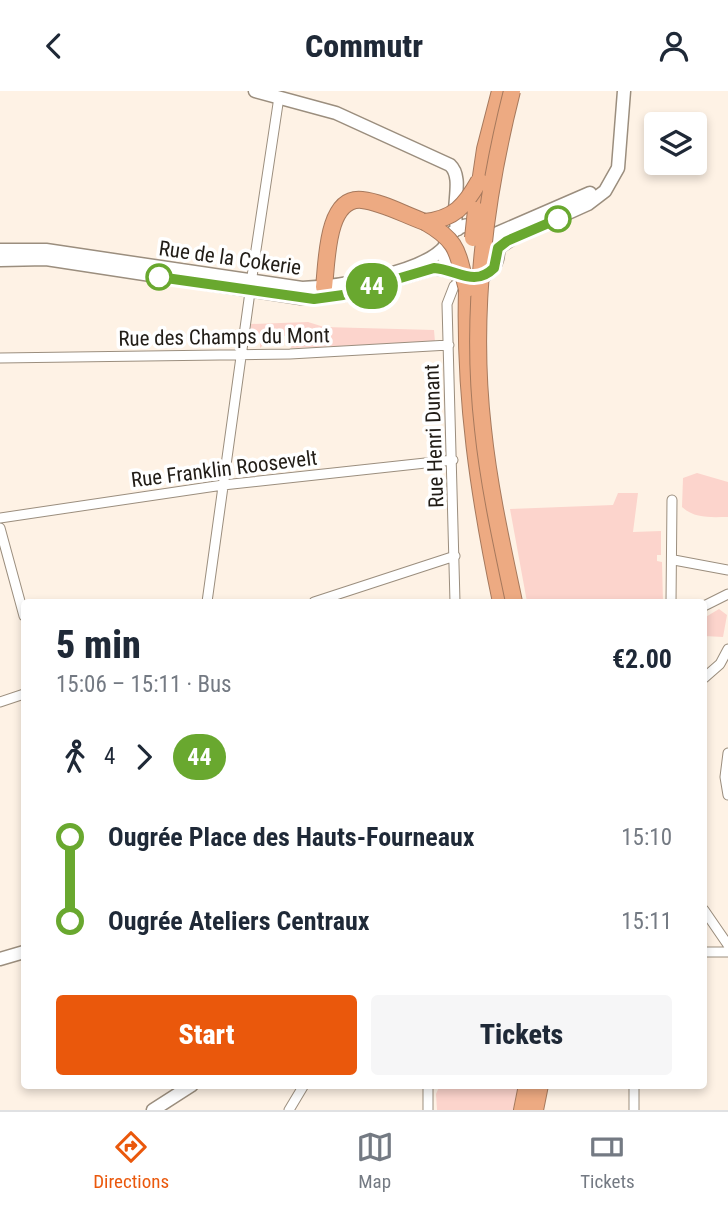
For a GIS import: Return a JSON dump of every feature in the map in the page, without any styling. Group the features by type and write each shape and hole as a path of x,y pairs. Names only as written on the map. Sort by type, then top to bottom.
{"highway":[{"path":"500,91 479,181 466,283 470,428 477,482 500,599"},
{"path":"512,91 484,237 478,337 482,427 489,480 513,599"},
{"path":"425,222 453,216 468,200 479,181"},
{"path":"324,287 336,213 353,201 371,202 425,222 453,242 461,258 466,283"},
{"path":"522,1110 526,1089"},
{"path":"535,1110 539,1089"}],"main road":[{"path":"255,91 336,113 450,165 456,174 454,218 458,229"},
{"path":"498,248 598,197 617,175 616,161 624,91"},
{"path":"493,235 586,196 602,182 616,161"},
{"path":"479,226 493,235 498,248 496,264 490,272 466,283 452,271 445,259 446,245 458,229 479,226"},
{"name":"Rue de la Cokerie","path":"0,260 46,260 250,287 324,287 427,261 446,245"},
{"name":"Rue de la Cokerie","path":"0,250 46,250 301,298 329,297 426,270 452,271"},
{"path":"0,959 21,953"},
{"path":"153,1110 186,1089"}],"street":[{"path":"207,599 279,97"},
{"name":"Rue Henri Dunant","path":"455,599 448,294 466,283"},
{"name":"Rue des Champs du Mont","path":"0,358 241,355 449,345"},
{"name":"Rue Franklin Roosevelt","path":"0,518 223,485 453,460"},
{"path":"671,599 674,560 672,500"},
{"path":"0,528 21,605"},
{"path":"323,599 455,556"},
{"path":"674,560 728,570"},
{"path":"707,604 728,594"},
{"path":"707,675 720,664 728,649"},
{"path":"0,702 21,695"},
{"path":"728,753 724,777 728,795"},
{"path":"707,914 728,945"},
{"path":"707,952 728,952"},
{"path":"289,1110 301,1089"},
{"path":"428,1089 428,1110"},
{"path":"634,1089 634,1110"}],"shaded area":[{"path":"308,322 324,327 434,330 435,342 291,348 290,336 281,336 276,329 268,329 265,343 260,348 260,337 250,336 251,324"},
{"path":"697,473 728,482 728,517 698,515 682,507 683,478"},
{"path":"618,493 638,493 633,532 661,531 661,555 657,555 657,561 662,562 663,599 526,599 510,509 613,505"},
{"path":"719,609 727,615 723,637 707,636 707,616"},
{"path":"438,1089 517,1089 513,1110 437,1110"}],"bus line":[{"name":"44","path":"159,277 275,296 314,299 343,295 434,268 452,271 458,276 478,277 494,268 498,248 507,241 558,219"}]}
